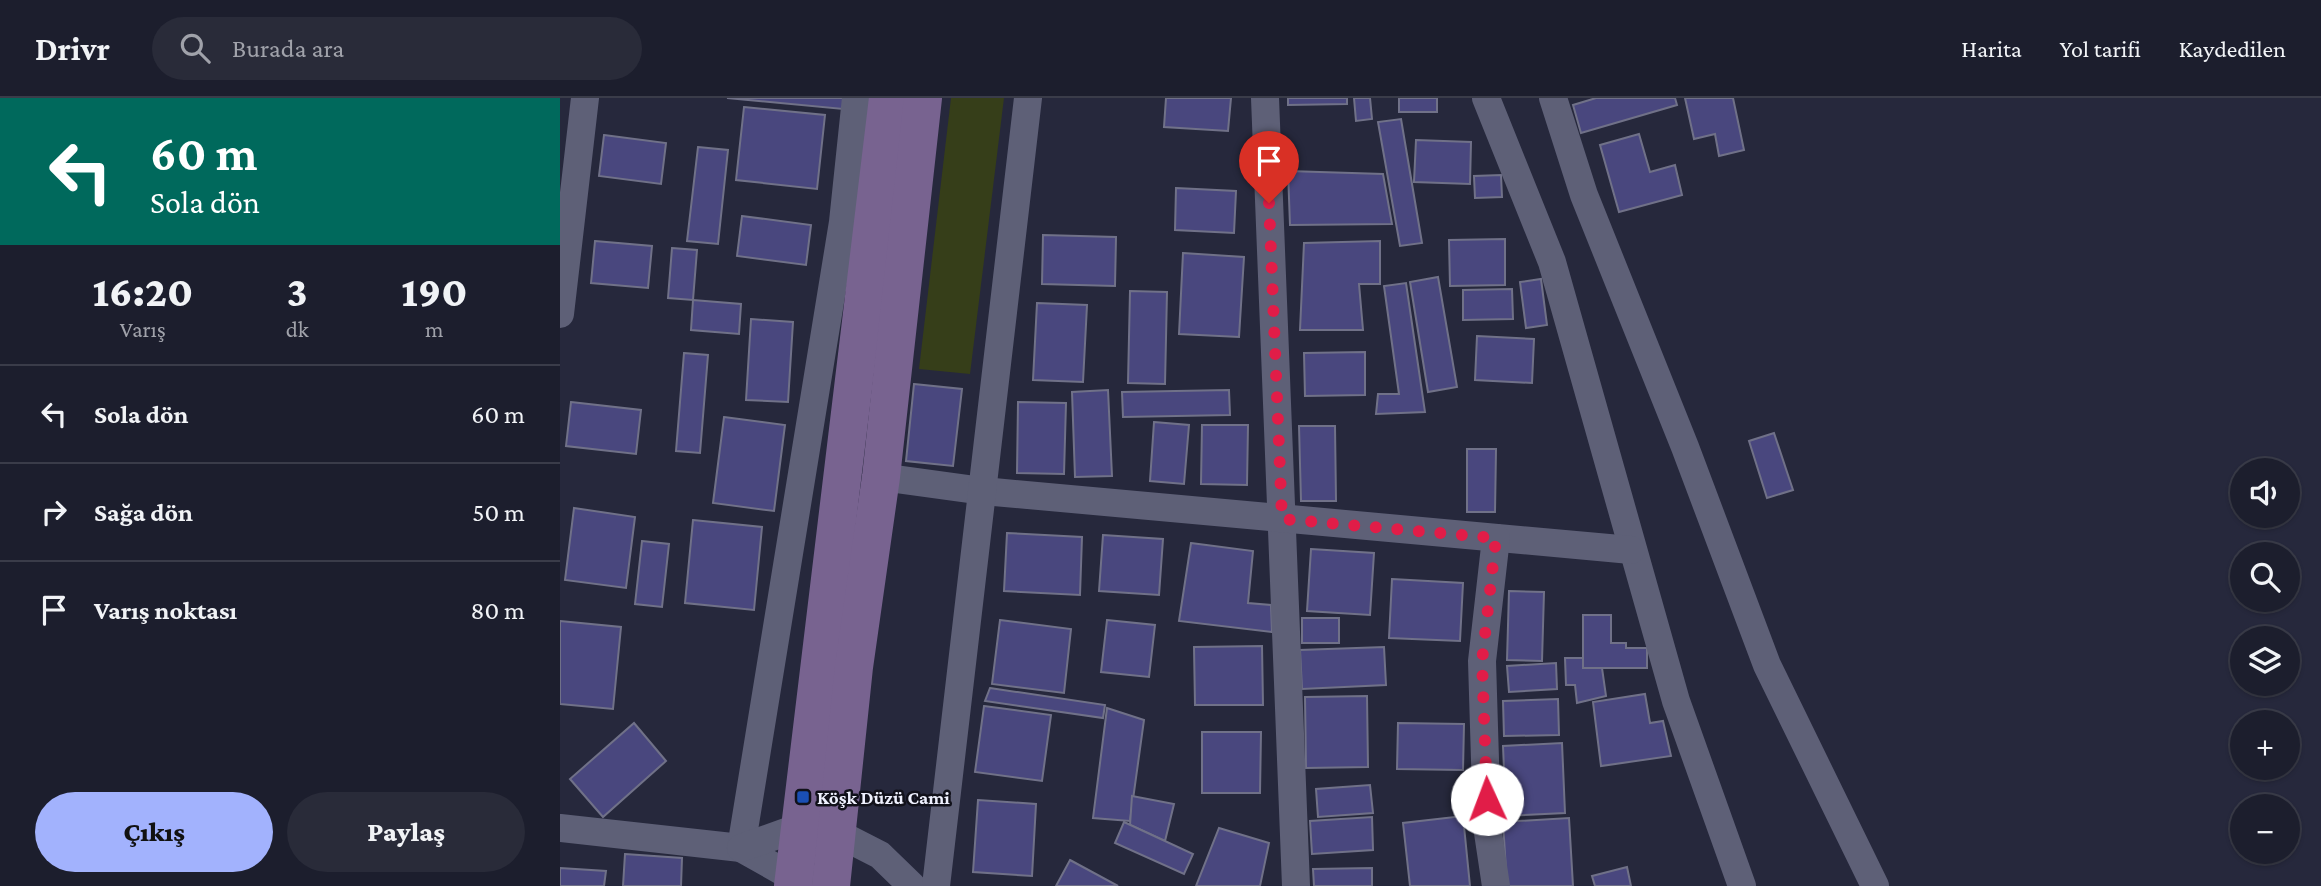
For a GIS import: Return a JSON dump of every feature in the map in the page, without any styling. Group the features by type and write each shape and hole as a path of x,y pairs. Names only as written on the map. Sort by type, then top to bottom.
{"main road":[{"path":"794,882 888,98"},
{"path":"833,886 854,667 881,477 923,98"}],"street":[{"path":"560,314 585,98"},
{"path":"741,848 843,222 856,98"},
{"path":"936,886 1028,98"},
{"path":"1265,98 1296,886"},
{"path":"1486,98 1552,262 1675,701 1742,886"},
{"path":"1553,98 1584,195 1685,447 1767,665 1875,886"},
{"path":"881,477 983,491 1631,550"},
{"path":"1496,538 1482,661 1487,826 1496,886"},
{"path":"560,828 741,848 800,827 837,833 880,855 912,886"},
{"path":"741,848 794,882 833,886"}],"green space":[{"path":"951,98 1004,98 970,374 919,369"}],"building":[{"path":"727,98 845,98 843,109"},
{"path":"1166,98 1231,98 1228,131 1164,127"},
{"path":"1288,98 1347,98 1347,104 1288,105"},
{"path":"1354,98 1370,98 1372,119 1356,121"},
{"path":"1399,98 1437,98 1437,112 1399,112"},
{"path":"1596,98 1675,98 1677,105 1581,133 1573,105"},
{"path":"1685,98 1733,98 1744,150 1719,156 1715,134 1694,139"},
{"path":"744,107 825,115 817,189 736,180"},
{"path":"1401,119 1422,243 1400,246 1378,122"},
{"path":"1639,134 1650,172 1675,165 1682,195 1619,212 1600,145"},
{"path":"604,135 666,143 661,184 599,176"},
{"path":"1416,140 1471,142 1470,184 1414,182"},
{"path":"698,147 728,150 718,244 687,241"},
{"path":"1288,171 1383,174 1392,224 1290,225"},
{"path":"1501,175 1502,197 1475,198 1474,176"},
{"path":"1176,188 1236,191 1234,233 1175,230"},
{"path":"742,216 811,225 806,265 737,256"},
{"path":"1043,235 1116,237 1115,286 1042,284"},
{"path":"1505,239 1505,285 1450,286 1449,240"},
{"path":"595,241 652,246 648,288 591,283"},
{"path":"1380,241 1380,284 1359,284 1363,330 1300,330 1304,243"},
{"path":"672,248 697,250 693,300 668,298"},
{"path":"1183,253 1244,257 1239,337 1179,334"},
{"path":"1438,277 1457,387 1428,392 1410,282"},
{"path":"1541,279 1547,325 1526,328 1520,282"},
{"path":"1406,283 1425,412 1376,414 1378,394 1399,394 1384,286"},
{"path":"1512,289 1513,319 1463,320 1463,290"},
{"path":"1130,291 1167,292 1165,384 1128,383"},
{"path":"693,300 741,304 739,334 691,330"},
{"path":"1037,303 1087,305 1083,382 1033,380"},
{"path":"751,319 793,322 788,402 746,400"},
{"path":"1477,336 1534,339 1532,383 1475,380"},
{"path":"1365,352 1365,395 1305,396 1304,353"},
{"path":"684,353 708,355 700,453 676,451"},
{"path":"914,384 962,389 953,466 906,461"},
{"path":"1108,390 1112,476 1075,477 1072,392"},
{"path":"1229,390 1230,415 1123,417 1122,392"},
{"path":"571,402 641,410 636,454 566,446"},
{"path":"1018,402 1066,403 1064,474 1017,473"},
{"path":"724,417 785,425 774,511 713,503"},
{"path":"1154,422 1189,425 1184,484 1150,481"},
{"path":"1202,425 1248,425 1247,485 1201,484"},
{"path":"1299,426 1335,426 1336,501 1301,501"},
{"path":"1774,433 1793,490 1767,498 1749,441"},
{"path":"1467,449 1496,449 1495,512 1467,512"},
{"path":"574,508 635,517 626,588 565,580"},
{"path":"693,520 762,527 754,610 685,603"},
{"path":"1007,533 1082,537 1080,595 1004,591"},
{"path":"1103,535 1163,539 1159,595 1099,591"},
{"path":"642,541 669,544 662,607 635,604"},
{"path":"1191,543 1253,551 1248,603 1271,605 1272,632 1179,621"},
{"path":"1311,549 1374,553 1370,615 1307,611"},
{"path":"1392,579 1463,583 1460,641 1389,638"},
{"path":"1509,591 1544,592 1542,661 1507,660"},
{"path":"1583,615 1611,615 1611,643 1626,643 1626,648 1647,648 1647,668 1583,668"},
{"path":"1302,618 1339,618 1339,643 1302,643"},
{"path":"1000,620 1071,629 1064,693 992,684"},
{"path":"1107,620 1155,625 1149,677 1101,672"},
{"path":"560,621 621,627 613,709 560,704"},
{"path":"1262,646 1263,705 1195,705 1194,647"},
{"path":"1384,647 1386,685 1302,689 1300,650"},
{"path":"1565,658 1583,658 1583,668 1602,668 1606,696 1577,703 1575,685 1566,685"},
{"path":"1556,663 1557,689 1509,692 1507,666"},
{"path":"990,688 1105,705 1103,718 985,701"},
{"path":"1645,694 1650,723 1663,721 1671,756 1601,766 1593,702"},
{"path":"1367,696 1368,767 1306,768 1305,697"},
{"path":"1558,699 1559,735 1504,736 1503,701"},
{"path":"984,706 1051,715 1042,781 975,772"},
{"path":"1107,708 1144,720 1130,821 1093,818"},
{"path":"634,723 666,761 603,817 570,779"},
{"path":"1398,723 1464,724 1463,770 1397,769"},
{"path":"1202,732 1261,732 1260,793 1202,793"},
{"path":"1562,743 1565,813 1506,816 1503,746"},
{"path":"1370,785 1373,813 1318,817 1316,789"},
{"path":"1132,796 1174,804 1165,841 1130,825"},
{"path":"978,800 1036,804 1032,876 973,872"},
{"path":"1463,816 1470,886 1410,886 1403,823"},
{"path":"1372,817 1373,850 1312,854 1310,821"},
{"path":"1569,818 1573,886 1507,886 1503,822"},
{"path":"1124,822 1193,854 1184,874 1115,843"},
{"path":"1219,828 1269,843 1260,886 1196,886"},
{"path":"625,854 682,858 681,886 623,886"},
{"path":"1070,860 1118,886 1056,886"},
{"path":"1627,867 1631,886 1595,886 1592,876"},
{"path":"560,868 606,871 604,886 560,886"},
{"path":"1372,868 1372,886 1314,886 1313,869"}],"place":[{"name":"Köşk Düzü Cami","path":"803,797"}],"route":[{"path":"1269,203 1282,519 1496,538 1482,661 1487,799"}]}
